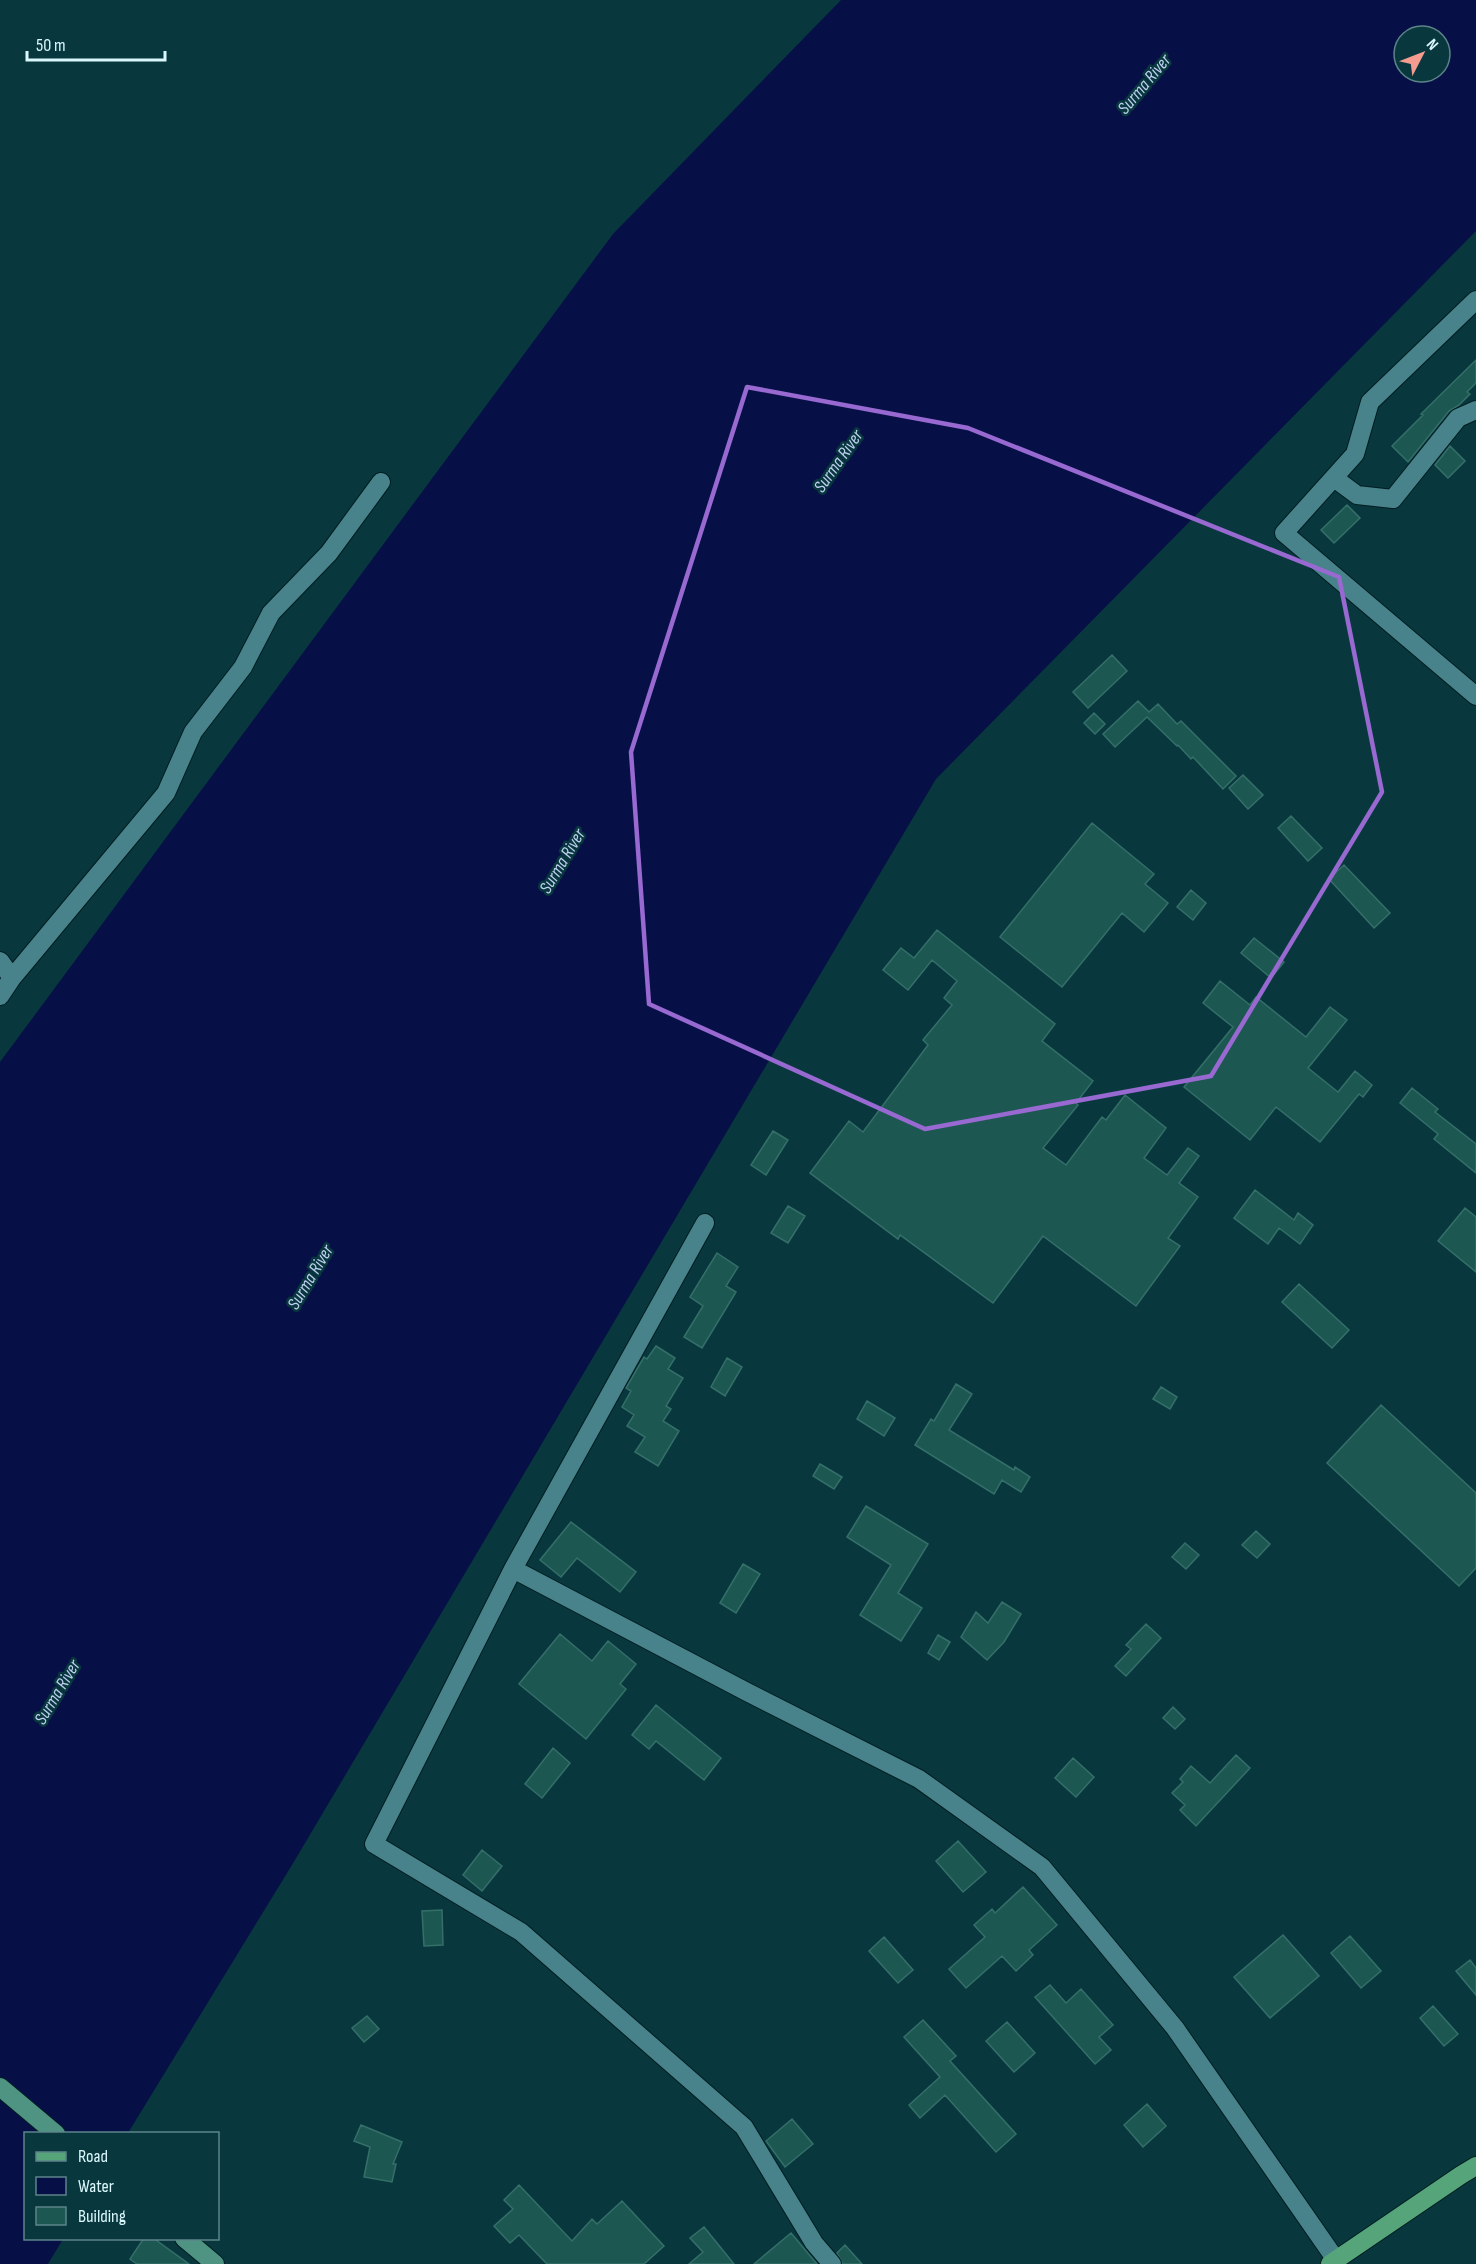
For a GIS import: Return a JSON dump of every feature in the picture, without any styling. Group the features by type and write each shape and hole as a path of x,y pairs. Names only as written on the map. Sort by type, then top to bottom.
{"main road":[{"path":"0,2087 55,2132"},
{"path":"1333,2262 1476,2166"},
{"path":"186,2240 215,2264"}],"street":[{"path":"1476,300 1370,402 1355,454 1284,533 1476,696"},
{"path":"1334,478 1357,495 1393,498 1458,418 1476,410"},
{"path":"0,996 12,978 165,793 193,732 243,667 271,614 329,553 381,482"},
{"path":"0,961 12,978"},
{"path":"705,1223 513,1569 374,1844 521,1932 744,2127 814,2243 832,2264"},
{"path":"513,1569 736,1687 919,1779 1042,1867 1175,2028 1333,2262"}],"highlighted area":[{"path":"747,387 968,428 1339,577 1382,792 1211,1076 925,1129 649,1004 631,752"}],"water":[{"name":"Surma River","path":"841,0 1476,0 1476,231 936,779 292,1865 129,2132 24,2132 24,2240 62,2240 48,2264 0,2264 0,1062 613,234"}],"building":[{"path":"1476,360 1476,383 1467,392 1470,394 1449,411 1408,462 1392,446"},
{"path":"1450,446 1465,461 1448,478 1435,465"},
{"path":"1347,505 1360,518 1334,543 1321,530"},
{"path":"1112,655 1127,671 1088,708 1073,692"},
{"path":"1138,701 1149,712 1158,704 1177,724 1181,721 1236,776 1223,789 1193,757 1191,759 1147,717 1115,747 1103,734"},
{"path":"1094,713 1105,724 1095,734 1084,723"},
{"path":"1243,775 1263,795 1248,809 1229,788"},
{"path":"1291,816 1322,848 1308,861 1278,828"},
{"path":"1092,823 1154,874 1145,884 1168,903 1144,932 1122,913 1062,987 1000,937"},
{"path":"1344,865 1390,913 1374,928 1329,879"},
{"path":"1191,890 1206,903 1193,920 1177,907"},
{"path":"937,930 1055,1024 1042,1041 1093,1081 1076,1103 1078,1105 1043,1148 1066,1165 1102,1117 1106,1120 1125,1095 1166,1128 1144,1158 1167,1175 1188,1148 1199,1156 1179,1183 1198,1197 1168,1238 1180,1246 1136,1306 1043,1236 993,1303 900,1235 898,1239 810,1173 849,1121 863,1132 928,1045 923,1040 952,1005 944,998 957,981 932,960 908,990 883,970 901,948 914,958"},
{"path":"1254,938 1284,962 1271,978 1241,953"},
{"path":"1220,981 1250,1005 1256,997 1306,1037 1330,1007 1347,1020 1308,1068 1338,1092 1355,1071 1372,1085 1363,1097 1359,1094 1320,1142 1276,1107 1250,1140 1184,1087 1233,1027 1203,1003"},
{"path":"1412,1088 1438,1109 1435,1112 1476,1144 1476,1173 1434,1139 1438,1134 1400,1103"},
{"path":"773,1131 788,1140 766,1175 751,1165"},
{"path":"1255,1190 1294,1220 1298,1213 1313,1225 1300,1244 1279,1228 1268,1244 1234,1218"},
{"path":"788,1206 805,1216 788,1243 771,1233"},
{"path":"1465,1208 1476,1217 1476,1272 1438,1241"},
{"path":"717,1253 738,1267 726,1286 736,1292 702,1348 684,1337 703,1306 690,1297"},
{"path":"1299,1284 1349,1330 1332,1348 1282,1302"},
{"path":"656,1346 675,1358 668,1369 683,1378 666,1406 671,1409 663,1421 679,1431 658,1466 635,1452 645,1437 627,1426 634,1415 622,1407 631,1391 626,1388 644,1357 647,1359"},
{"path":"727,1358 742,1367 725,1396 711,1387"},
{"path":"956,1384 972,1394 949,1430 1014,1470 1015,1467 1030,1477 1021,1492 1002,1480 994,1494 915,1445 931,1419 934,1421"},
{"path":"1161,1387 1177,1397 1170,1409 1153,1399"},
{"path":"867,1401 895,1418 884,1436 857,1419"},
{"path":"1381,1405 1476,1493 1476,1568 1459,1586 1327,1463"},
{"path":"820,1464 842,1477 834,1489 813,1476"},
{"path":"866,1506 928,1544 898,1593 922,1608 901,1641 860,1615 891,1565 847,1537"},
{"path":"571,1522 636,1572 620,1592 577,1558 561,1577 540,1560"},
{"path":"1256,1531 1270,1544 1257,1558 1242,1545"},
{"path":"1185,1543 1199,1555 1186,1569 1172,1557"},
{"path":"743,1564 760,1574 736,1613 720,1603"},
{"path":"1002,1602 1021,1614 1004,1642 987,1660 961,1637 976,1612 988,1623"},
{"path":"1146,1624 1161,1638 1126,1676 1115,1666 1131,1649 1126,1645"},
{"path":"560,1634 592,1661 608,1641 636,1664 620,1684 626,1689 586,1739 519,1684"},
{"path":"938,1635 950,1642 939,1660 928,1653"},
{"path":"656,1705 721,1758 704,1780 656,1741 649,1749 632,1735"},
{"path":"1173,1707 1185,1719 1175,1729 1163,1718"},
{"path":"553,1748 570,1763 542,1798 525,1784"},
{"path":"1236,1755 1250,1768 1196,1826 1180,1810 1185,1805 1172,1793 1183,1782 1180,1779 1191,1766 1210,1783"},
{"path":"1073,1758 1094,1777 1076,1797 1055,1778"},
{"path":"958,1841 986,1872 963,1892 936,1861"},
{"path":"482,1850 502,1866 482,1891 463,1875"},
{"path":"1023,1887 1057,1925 1029,1950 1033,1955 1016,1971 1002,1956 966,1988 949,1969 985,1937 974,1925 992,1909 995,1913"},
{"path":"442,1910 443,1945 424,1946 422,1911"},
{"path":"1283,1935 1319,1976 1270,2018 1234,1977"},
{"path":"1350,1936 1381,1971 1361,1988 1331,1953"},
{"path":"884,1937 913,1970 898,1983 869,1951"},
{"path":"1470,1960 1476,1968 1476,1995 1456,1971"},
{"path":"1050,1985 1066,2003 1081,1989 1113,2025 1099,2037 1111,2050 1095,2064 1035,1997"},
{"path":"1433,2006 1458,2034 1444,2046 1420,2018"},
{"path":"367,2016 379,2029 364,2042 352,2028"},
{"path":"923,2020 956,2056 950,2061 1016,2134 996,2152 945,2095 920,2118 909,2105 940,2077 904,2037"},
{"path":"1007,2022 1035,2053 1014,2072 986,2041"},
{"path":"1147,2104 1166,2126 1143,2147 1124,2125"},
{"path":"792,2119 813,2144 785,2167 766,2141"},
{"path":"361,2125 402,2142 393,2164 396,2164 392,2182 364,2177 370,2147 354,2141"},
{"path":"519,2185 572,2241 592,2219 597,2224 622,2201 664,2246 644,2264 547,2264 519,2235 510,2243 494,2226 513,2209 504,2200"},
{"path":"704,2227 734,2264 689,2264 703,2252 690,2238"},
{"path":"791,2233 817,2264 754,2264"},
{"path":"143,2240 156,2240 189,2264 137,2264 130,2259"},
{"path":"845,2245 862,2264 843,2264 837,2253"}]}
